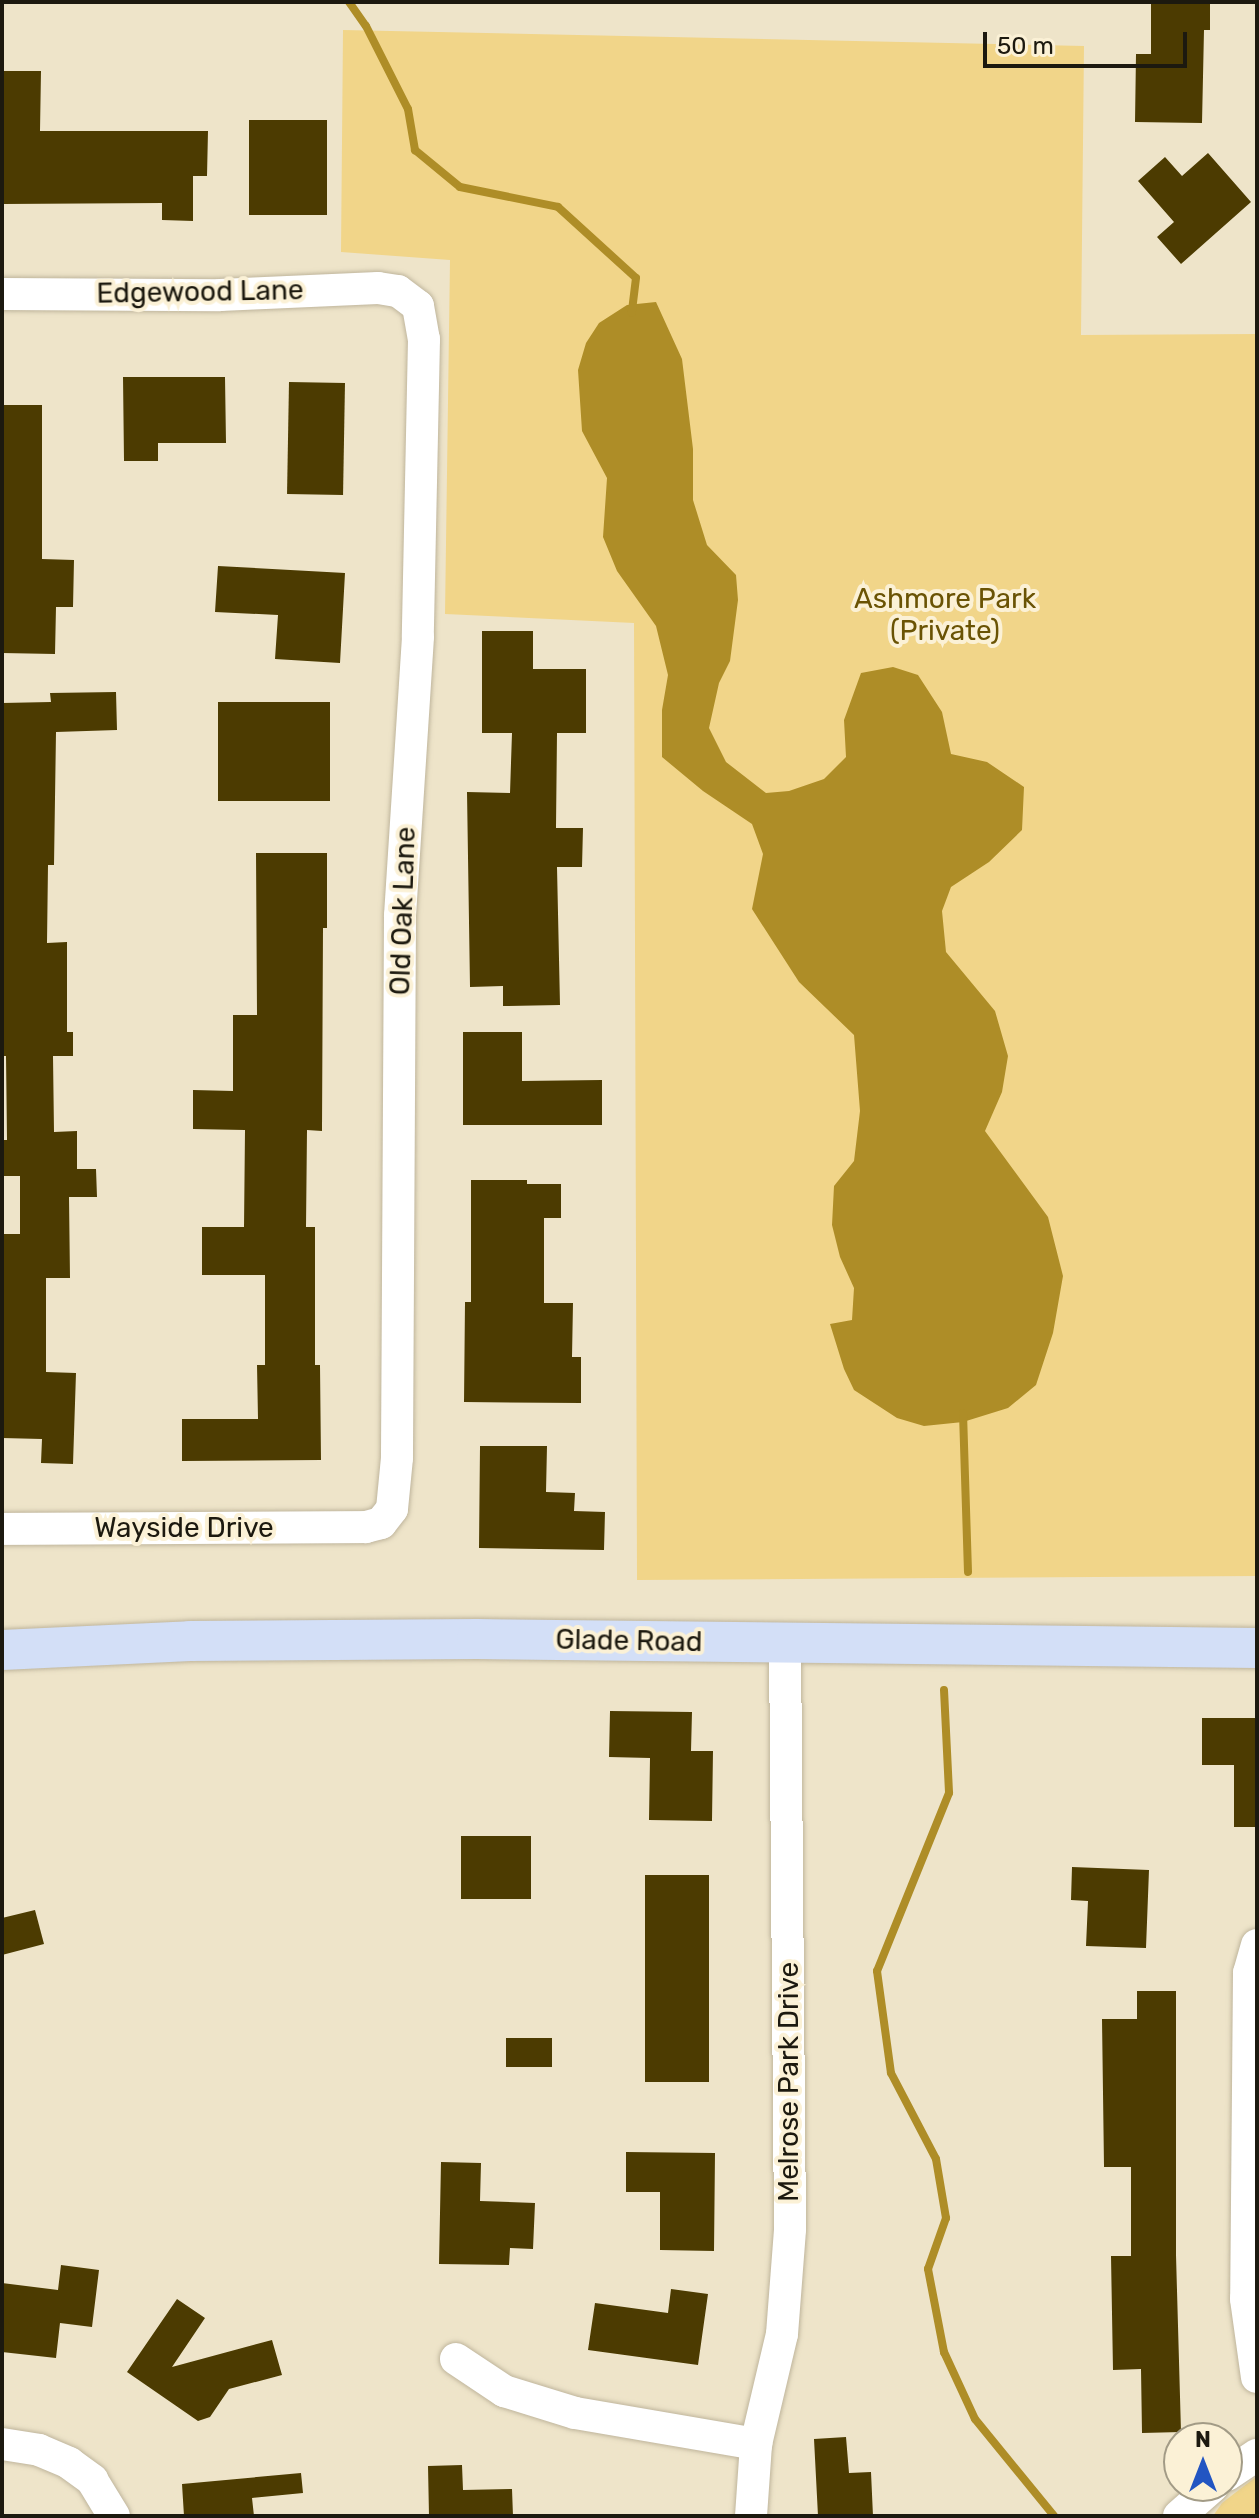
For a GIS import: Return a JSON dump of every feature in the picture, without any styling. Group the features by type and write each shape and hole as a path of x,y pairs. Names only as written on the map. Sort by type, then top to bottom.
{"main road":[{"name":"Glade Road","path":"2,1650 190,1641 424,1639 1257,1648"}],"street":[{"name":"Edgewood Lane","path":"2,294 220,295 378,288 398,291"},
{"name":"Old Oak Lane","path":"366,1527 381,1523 392,1509 397,1458 400,916 419,621 424,339 418,306 398,291"},
{"name":"Wayside Drive","path":"2,1529 366,1527"},
{"name":"Melrose Park Drive","path":"751,2516 756,2444 782,2334 790,2229 785,1644"},
{"path":"1257,1945 1249,1973 1246,2283 1257,2377"},
{"path":"456,2359 504,2391 575,2413 756,2444"},
{"path":"2,2444 39,2450 69,2463 92,2480 114,2516"},
{"path":"1179,2516 1195,2502"}],"green space":[{"name":"Ashmore Park (Private)","path":"343,30 1084,46 1081,335 1257,334 1257,1576 637,1580 634,623 445,614 450,260 341,252"},
{"path":"1257,2476 1257,2516 1213,2516 1223,2502 1243,2502 1243,2487"}],"shaded area":[{"path":"656,302 682,359 693,449 693,500 707,545 736,575 738,600 730,661 719,683 709,728 726,762 766,793 789,791 824,779 846,757 844,720 861,673 893,667 918,675 942,712 951,754 987,762 1024,787 1022,830 989,862 951,887 942,911 946,952 995,1011 1008,1056 1002,1092 985,1131 1048,1217 1063,1276 1053,1333 1036,1385 1008,1408 963,1422 924,1426 897,1418 854,1390 844,1369 830,1324 852,1320 854,1288 840,1257 832,1225 834,1186 854,1161 860,1111 854,1035 799,982 752,909 763,854 752,824 703,791 662,757 662,710 668,675 656,626 617,571 603,537 607,478 582,431 578,370 586,343 599,323 627,305"}],"building":[{"path":"1151,2 1210,2 1210,30 1204,30 1202,123 1135,122 1136,54 1151,54"},
{"path":"3,71 41,71 40,131 208,131 207,176 193,176 193,221 162,220 162,203 2,204"},
{"path":"249,120 327,120 327,215 249,215"},
{"path":"1208,153 1251,202 1181,264 1157,237 1174,222 1138,181 1165,157 1182,176"},
{"path":"123,377 225,377 226,443 158,443 158,461 124,461"},
{"path":"289,382 345,383 343,495 287,494"},
{"path":"2,405 42,405 42,559 74,560 73,607 56,607 55,654 2,653"},
{"path":"218,566 345,573 340,663 275,659 278,615 215,612"},
{"path":"482,631 533,631 533,669 586,669 586,733 557,733 556,828 583,828 582,867 557,867 560,1005 503,1006 503,986 470,987 467,792 510,793 512,733 482,733"},
{"path":"116,692 117,730 56,732 54,865 48,865 47,943 67,942 67,1032 73,1032 73,1056 53,1056 54,1132 77,1131 77,1169 96,1169 97,1197 69,1197 70,1278 46,1278 46,1372 76,1373 73,1464 41,1463 42,1439 2,1438 2,1234 20,1234 20,1176 2,1176 2,1140 7,1140 6,1056 2,1056 2,703 51,702 50,693"},
{"path":"218,702 330,702 330,801 218,801"},
{"path":"256,853 327,853 327,928 323,928 322,1131 307,1130 306,1227 315,1227 315,1365 320,1365 321,1460 182,1461 182,1419 258,1419 257,1365 265,1365 265,1275 202,1275 202,1227 244,1227 245,1130 193,1129 193,1090 233,1091 233,1015 257,1015"},
{"path":"463,1032 522,1032 522,1081 602,1080 602,1125 463,1125"},
{"path":"471,1180 527,1180 527,1184 561,1184 561,1218 544,1218 544,1303 573,1303 572,1357 581,1357 581,1403 464,1402 465,1302 471,1302"},
{"path":"480,1446 547,1446 546,1492 575,1493 574,1511 605,1512 604,1550 479,1548"},
{"path":"610,1711 692,1712 691,1751 713,1751 712,1821 649,1820 650,1758 609,1757"},
{"path":"1202,1718 1257,1718 1257,1827 1234,1827 1234,1765 1202,1765"},
{"path":"461,1836 531,1836 531,1899 461,1899"},
{"path":"1072,1867 1149,1870 1146,1948 1086,1946 1088,1901 1071,1900"},
{"path":"645,1875 709,1875 709,2082 645,2082"},
{"path":"35,1910 44,1944 2,1955 2,1918"},
{"path":"1137,1991 1176,1991 1176,2255 1181,2422 1163,2422 1163,2432 1142,2433 1141,2369 1113,2370 1111,2256 1131,2256 1131,2167 1104,2167 1102,2019 1137,2019"},
{"path":"506,2038 552,2038 552,2067 506,2067"},
{"path":"626,2152 715,2153 714,2251 660,2250 660,2192 626,2192"},
{"path":"441,2162 481,2163 480,2201 535,2203 533,2249 510,2248 509,2265 439,2264"},
{"path":"61,2265 99,2270 92,2327 60,2323 56,2358 2,2352 2,2283 58,2290"},
{"path":"671,2289 708,2294 698,2365 588,2350 595,2303 668,2313"},
{"path":"177,2299 205,2318 172,2367 272,2340 282,2375 229,2389 210,2417 198,2421 127,2372"},
{"path":"846,2437 849,2473 871,2472 873,2516 818,2516 814,2439"},
{"path":"462,2465 463,2490 512,2489 513,2516 429,2516 428,2466"},
{"path":"301,2473 303,2493 252,2498 254,2516 184,2516 182,2484"}],"waterway":[{"path":"349,2 366,26 408,109 415,150 460,187 558,207 636,278 632,313"},
{"path":"963,1413 968,1572"},
{"path":"944,1690 949,1793 877,1971 891,2073 936,2159 946,2218 928,2269 944,2352 975,2419 1054,2516"}]}
